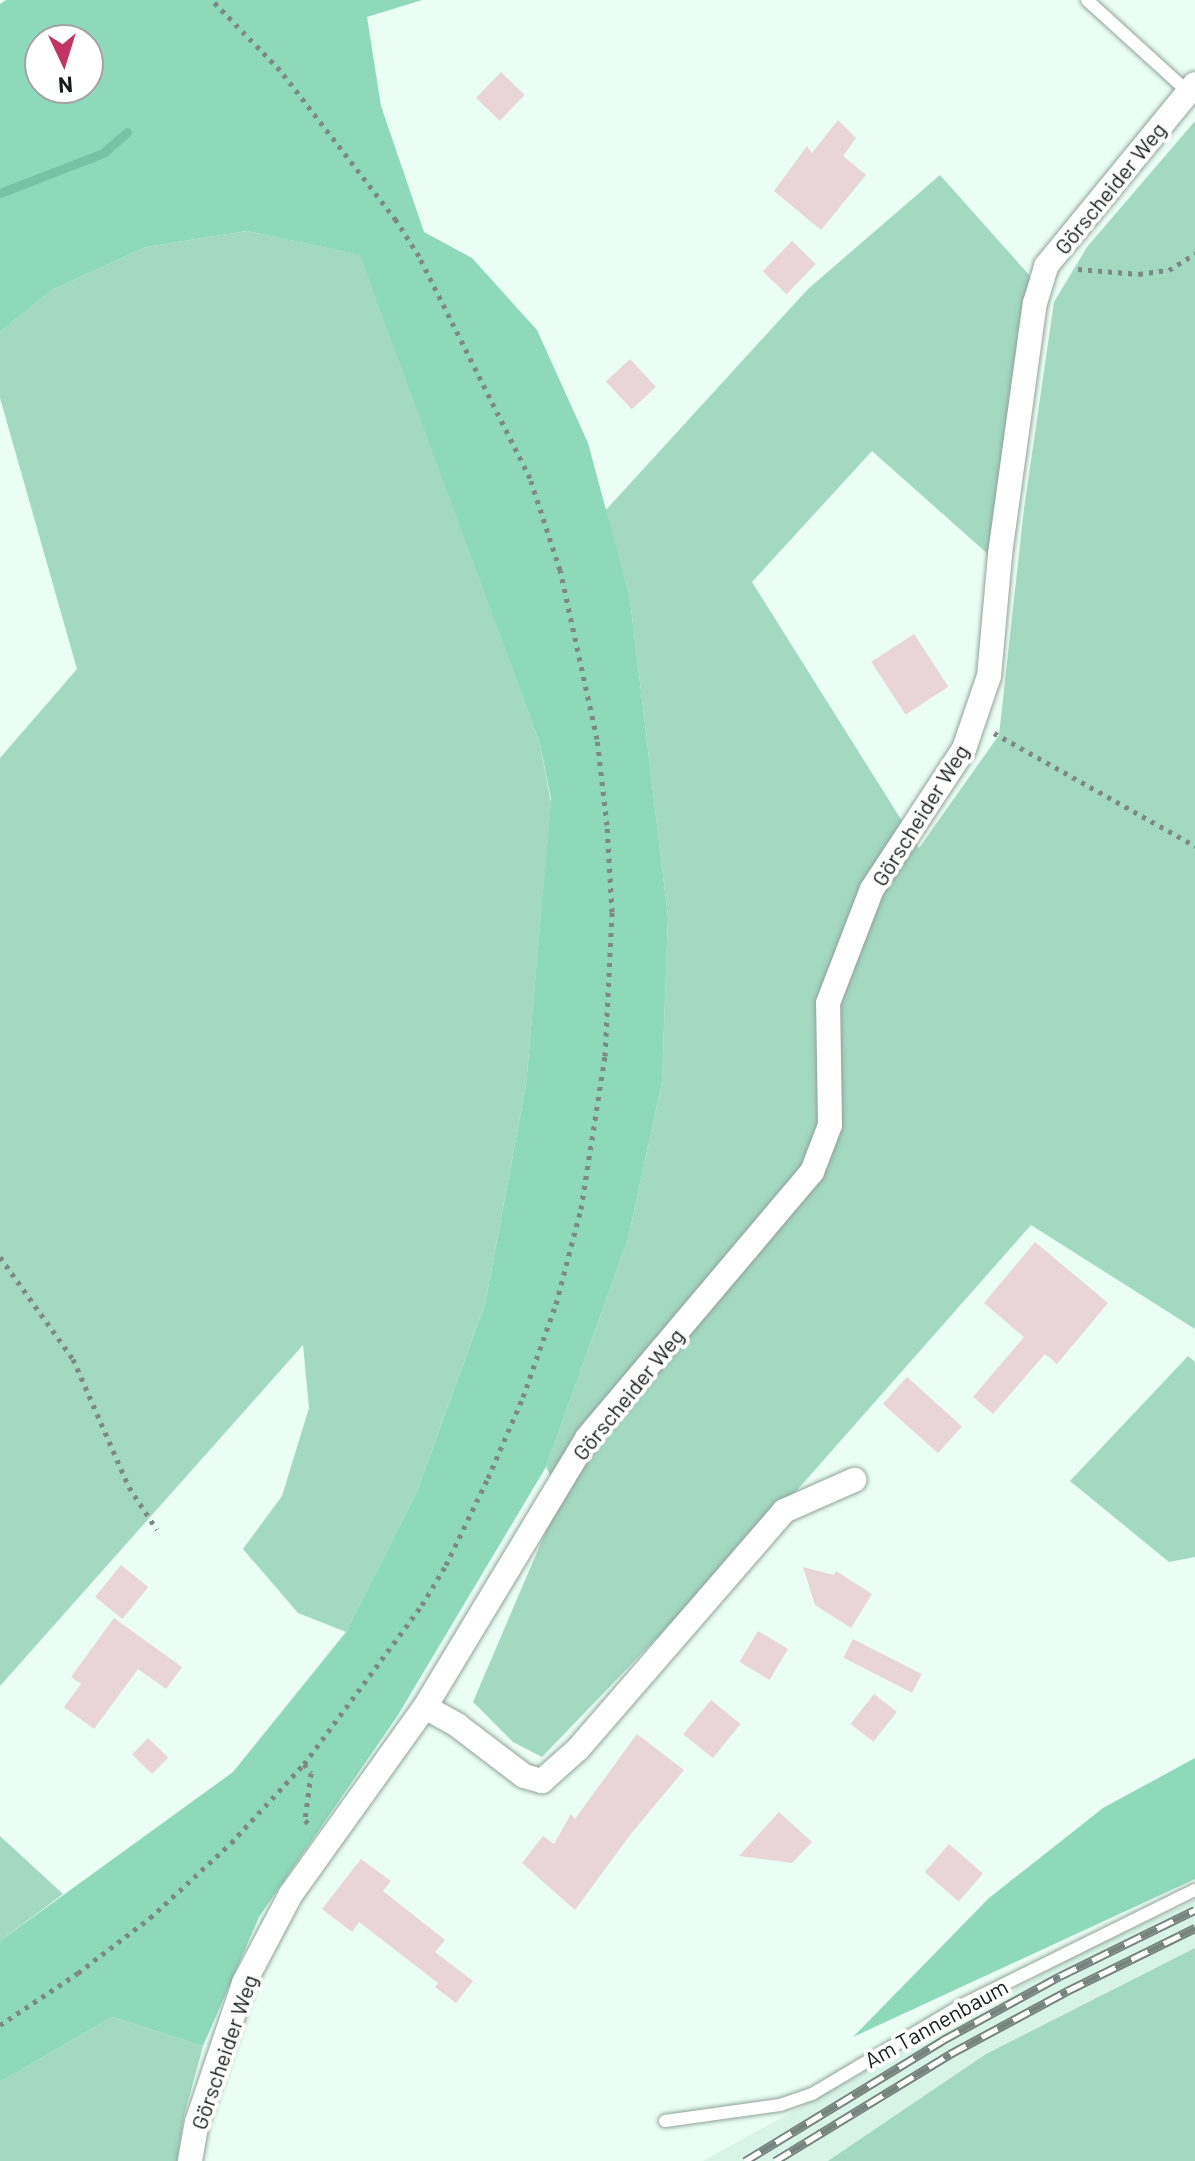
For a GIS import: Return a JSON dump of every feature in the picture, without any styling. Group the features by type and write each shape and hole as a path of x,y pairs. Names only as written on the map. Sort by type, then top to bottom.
{"street":[{"name":"Görscheider Weg","path":"190,2161 197,2122 244,1983 291,1894 425,1707 587,1438 812,1172 830,1125 828,1003 872,889 964,749 989,676 1000,554 1035,303 1046,266 1192,88"},
{"path":"425,1707 457,1725 524,1776 542,1781 578,1749 784,1511 854,1480"}],"lane":[{"path":"1087,0 1192,88"},
{"name":"Am Tannenbaum","path":"665,2121 780,2105 812,2094 962,2005 1195,1890"}],"path":[{"path":"0,2025 150,1918 231,1843 304,1764 422,1605 446,1565 523,1397 556,1304 581,1209 605,1056 612,912 594,725 560,570 530,478 447,311 396,220 280,70 212,0"},
{"path":"1046,266 1139,274 1169,270 1195,254"},
{"path":"974,722 1195,846"},
{"path":"0,1257 73,1359 129,1487 157,1530"},
{"path":"304,1764 311,1773 305,1820 330,1842"}],"shaded area":[{"path":"1195,1900 1195,1948 986,2054 831,2161 703,2161 1082,1952"}],"green space":[{"path":"6,0 422,0 367,17 381,106 424,232 472,258 537,330 588,443 630,599 668,917 662,1082 628,1239 546,1467 398,1715 259,1917 203,2046 112,2017 0,2082 0,1941 233,1772 346,1632 417,1491 485,1304 526,1085 551,799 540,744 360,255 247,231 146,247 52,290 0,332 0,4"},
{"path":"1195,121 1195,1329 1031,1225 776,1514 542,1757 513,1742 473,1702 561,1496 546,1467 628,1239 662,1082 668,917 630,599 605,511 808,289 940,175 1031,277 989,555 872,451 752,582 919,848 999,735 1024,509 1054,302 1087,247"},
{"path":"247,231 361,255 540,744 551,803 526,1085 485,1304 417,1491 346,1632 298,1613 243,1549 282,1496 309,1408 303,1345 0,1686 0,758 77,669 0,398 0,332 52,290 146,247"},
{"path":"1188,1356 1195,1362 1195,1557 1169,1562 1070,1481"},
{"path":"1195,1758 1195,1879 853,2037 989,1898 1103,1808"},
{"path":"0,1836 63,1894 0,1941"},
{"path":"1195,1948 1195,2161 828,2161 986,2054"},
{"path":"112,2017 203,2046 184,2116 177,2161 0,2161 0,2082"}],"building":[{"path":"501,72 525,95 500,121 476,98"},
{"path":"838,120 856,138 843,156 866,175 821,230 774,191 807,146 812,153"},
{"path":"792,241 816,264 787,294 763,271"},
{"path":"630,359 656,387 632,409 606,382"},
{"path":"914,634 948,687 906,715 871,662"},
{"path":"1035,1242 1108,1303 1057,1364 1045,1354 993,1414 973,1397 1024,1337 984,1303"},
{"path":"907,1377 962,1427 938,1453 883,1404"},
{"path":"121,1565 148,1587 122,1619 95,1597"},
{"path":"803,1567 834,1575 836,1571 872,1594 851,1628 815,1605"},
{"path":"114,1618 182,1667 166,1689 138,1669 94,1729 64,1707 81,1684 71,1677"},
{"path":"758,1631 788,1649 769,1680 739,1662"},
{"path":"853,1639 922,1674 912,1693 843,1658"},
{"path":"874,1694 897,1712 873,1742 851,1724"},
{"path":"711,1700 741,1724 713,1758 683,1734"},
{"path":"637,1734 684,1770 630,1835 575,1910 522,1863 543,1836 554,1844 571,1814 575,1819"},
{"path":"148,1738 168,1757 152,1774 132,1755"},
{"path":"779,1812 812,1842 792,1863 739,1856"},
{"path":"949,1844 983,1874 959,1901 925,1872"},
{"path":"361,1859 391,1881 383,1891 445,1940 435,1952 473,1981 456,2003 435,1987 438,1983 359,1922 352,1932 322,1909"}],"waterway":[{"path":"0,193 103,153 127,132"}],"railway":[{"path":"745,2161 943,2040 1060,1976 1195,1910"},
{"path":"775,2161 950,2054 1067,1991 1195,1928"}]}
